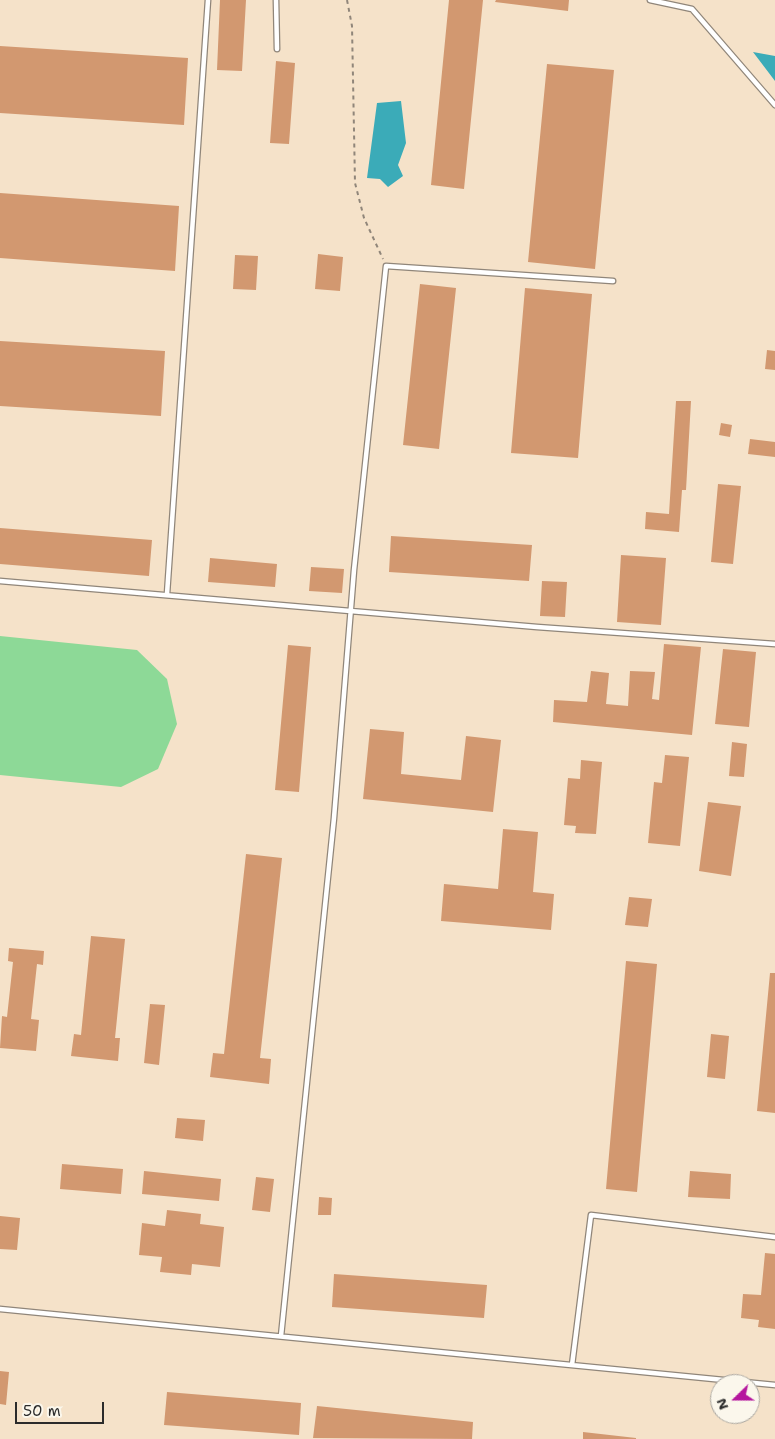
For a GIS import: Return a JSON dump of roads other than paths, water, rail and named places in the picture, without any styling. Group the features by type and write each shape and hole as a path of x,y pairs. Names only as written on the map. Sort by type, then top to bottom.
{"lane":[{"path":"167,594 208,0"},
{"path":"276,0 277,49"},
{"path":"650,0 692,9 775,105"},
{"path":"281,1336 334,818 351,611 386,266 613,281"},
{"path":"0,581 537,627 775,644"},
{"path":"572,1365 591,1216 775,1237"},
{"path":"0,1309 775,1385"}],"water":[{"path":"753,52 775,56 775,81"},
{"path":"401,101 406,143 398,165 403,176 388,187 380,179 367,178 377,103"}]}
